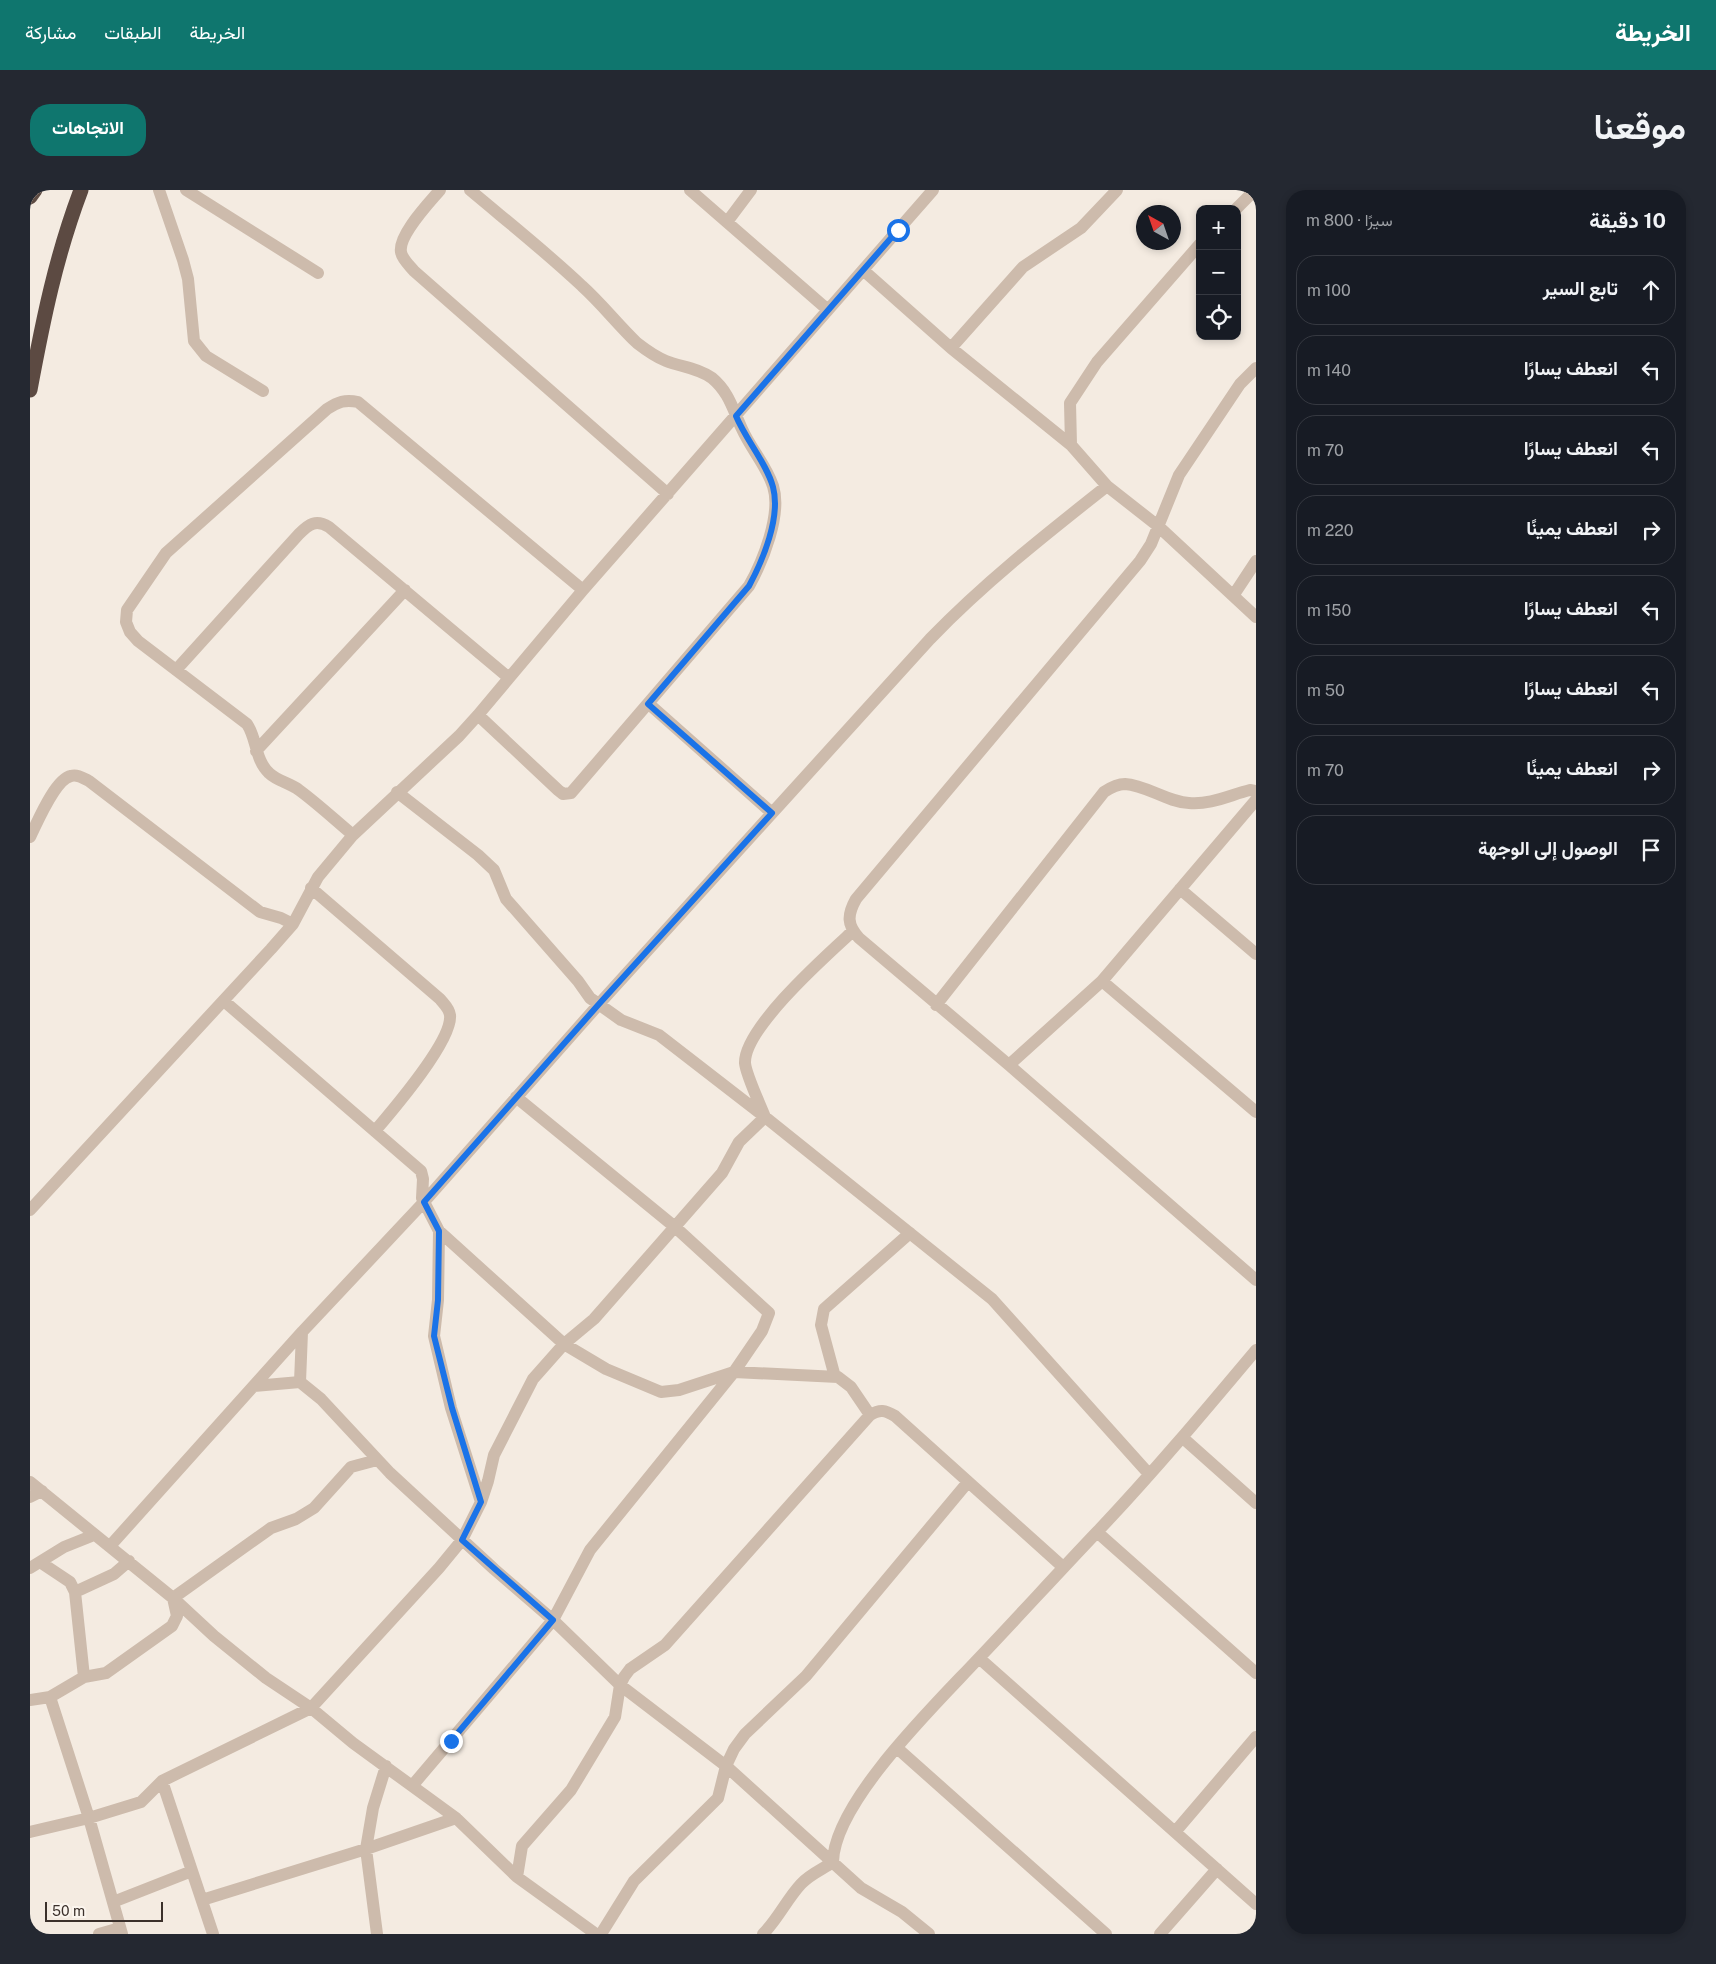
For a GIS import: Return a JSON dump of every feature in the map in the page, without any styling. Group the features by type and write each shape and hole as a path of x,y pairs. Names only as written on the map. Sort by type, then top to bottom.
{"highway":[{"path":"30,197 35,190"},
{"path":"30,390 50,287 59,252 81,190"}],"street":[{"path":"159,190 188,280 194,341 206,356 263,391"},
{"path":"186,190 318,273"},
{"path":"440,190 409,228 403,240 401,252 406,261 422,278 668,494"},
{"path":"470,190 576,280 646,350 666,361 696,370 711,378 727,394 742,429 766,470 773,487 776,504 757,571 749,586 576,788 567,794 558,790 478,715"},
{"path":"690,190 828,310"},
{"path":"727,222 751,190"},
{"path":"30,1210 293,924 311,888 353,835 459,736 478,715 584,590 933,190"},
{"path":"951,348 1023,267 1081,228 1116,190"},
{"path":"1240,205 1255,190"},
{"path":"1071,445 1070,403 1097,362 1196,249"},
{"path":"863,270 951,348 1071,445 1106,486 1158,526 1256,617"},
{"path":"1256,368 1240,384 1179,476 1151,544 1140,561 856,899 850,910 848,922 853,931 936,1005 1009,1065 1256,1280"},
{"path":"353,835 298,788 270,774 262,765 256,751 252,732 246,724 130,632 126,622 127,610 166,554 188,532 327,408 338,402 348,400 358,402 584,590"},
{"path":"110,1546 302,1332 424,1202 599,1004 962,605 1106,486"},
{"path":"176,670 299,534 307,526 316,522 329,527 509,678"},
{"path":"1233,596 1256,560"},
{"path":"256,751 405,590"},
{"path":"648,704 772,813"},
{"path":"30,837 54,791 62,780 70,776 79,776 89,781 260,912 281,918 293,924"},
{"path":"936,1005 1104,792 1115,786 1126,784 1176,801 1204,803 1250,790 1256,791"},
{"path":"397,792 490,866 499,881 506,899 578,980 590,998 621,1020 659,1035 765,1117 992,1299 1149,1474"},
{"path":"1009,1065 1102,981 1256,800"},
{"path":"311,888 440,999 447,1006 450,1014 445,1034 428,1063 411,1089 375,1131"},
{"path":"1180,890 1256,954"},
{"path":"765,1117 745,1063 748,1049 771,1012 853,931"},
{"path":"1102,981 1256,1112"},
{"path":"224,1001 421,1171 423,1175 422,1194 424,1202 439,1231 564,1344 606,1369 661,1392 679,1390 734,1372 835,1377 851,1387 870,1414"},
{"path":"412,1786 553,1620 590,1550 734,1372 762,1331 769,1313 675,1227 516,1097"},
{"path":"30,1832 89,1818 141,1802 162,1781 311,1708 439,1568 462,1540 481,1502 494,1455 533,1379 564,1344 594,1320 722,1173 739,1142 765,1117"},
{"path":"439,1231 438,1300 434,1336 452,1408 481,1502"},
{"path":"835,1377 822,1325 824,1310 910,1234"},
{"path":"300,1382 302,1332"},
{"path":"833,1862 838,1837 853,1806 864,1788 897,1748 1182,1438 1256,1350"},
{"path":"254,1386 300,1382 321,1399 377,1460 462,1540 553,1620 620,1685 726,1766 861,1888 902,1912 924,1932"},
{"path":"516,1877 522,1846 571,1790 615,1717 620,1685 630,1669 665,1645 870,1414 877,1410 885,1410 895,1416 1063,1566"},
{"path":"1182,1438 1256,1503"},
{"path":"173,1598 271,1528 296,1519 314,1508 351,1467 377,1460"},
{"path":"30,1482 36,1494 129,1561 214,1636 266,1678 311,1708 353,1742 456,1818 516,1877 596,1934"},
{"path":"601,1934 634,1882 718,1798 726,1766 734,1749 745,1734 806,1676 968,1482"},
{"path":"1097,1532 1256,1674"},
{"path":"35,1565 64,1547 94,1535"},
{"path":"75,1592 114,1574 129,1561"},
{"path":"35,1565 70,1582 75,1592 84,1677"},
{"path":"30,1700 50,1697 84,1677 106,1673 172,1626 177,1616 173,1598"},
{"path":"979,1658 1256,1904"},
{"path":"50,1697 89,1818 121,1931 99,1934"},
{"path":"1175,1832 1255,1740"},
{"path":"897,1748 1102,1933"},
{"path":"378,1934 366,1849 373,1808 386,1766"},
{"path":"162,1781 213,1934"},
{"path":"202,1900 366,1849 456,1818"},
{"path":"763,1934 778,1917 801,1884 810,1875 833,1862"},
{"path":"1160,1934 1217,1869"},
{"path":"113,1902 192,1871"}],"route":[{"path":"451,1741 553,1620 462,1540 481,1502 452,1408 434,1336 438,1300 439,1231 424,1202 504,1110 772,813 648,704 749,586 757,571 774,520 776,504 773,487 766,470 748,441 736,416 898,230"}]}
